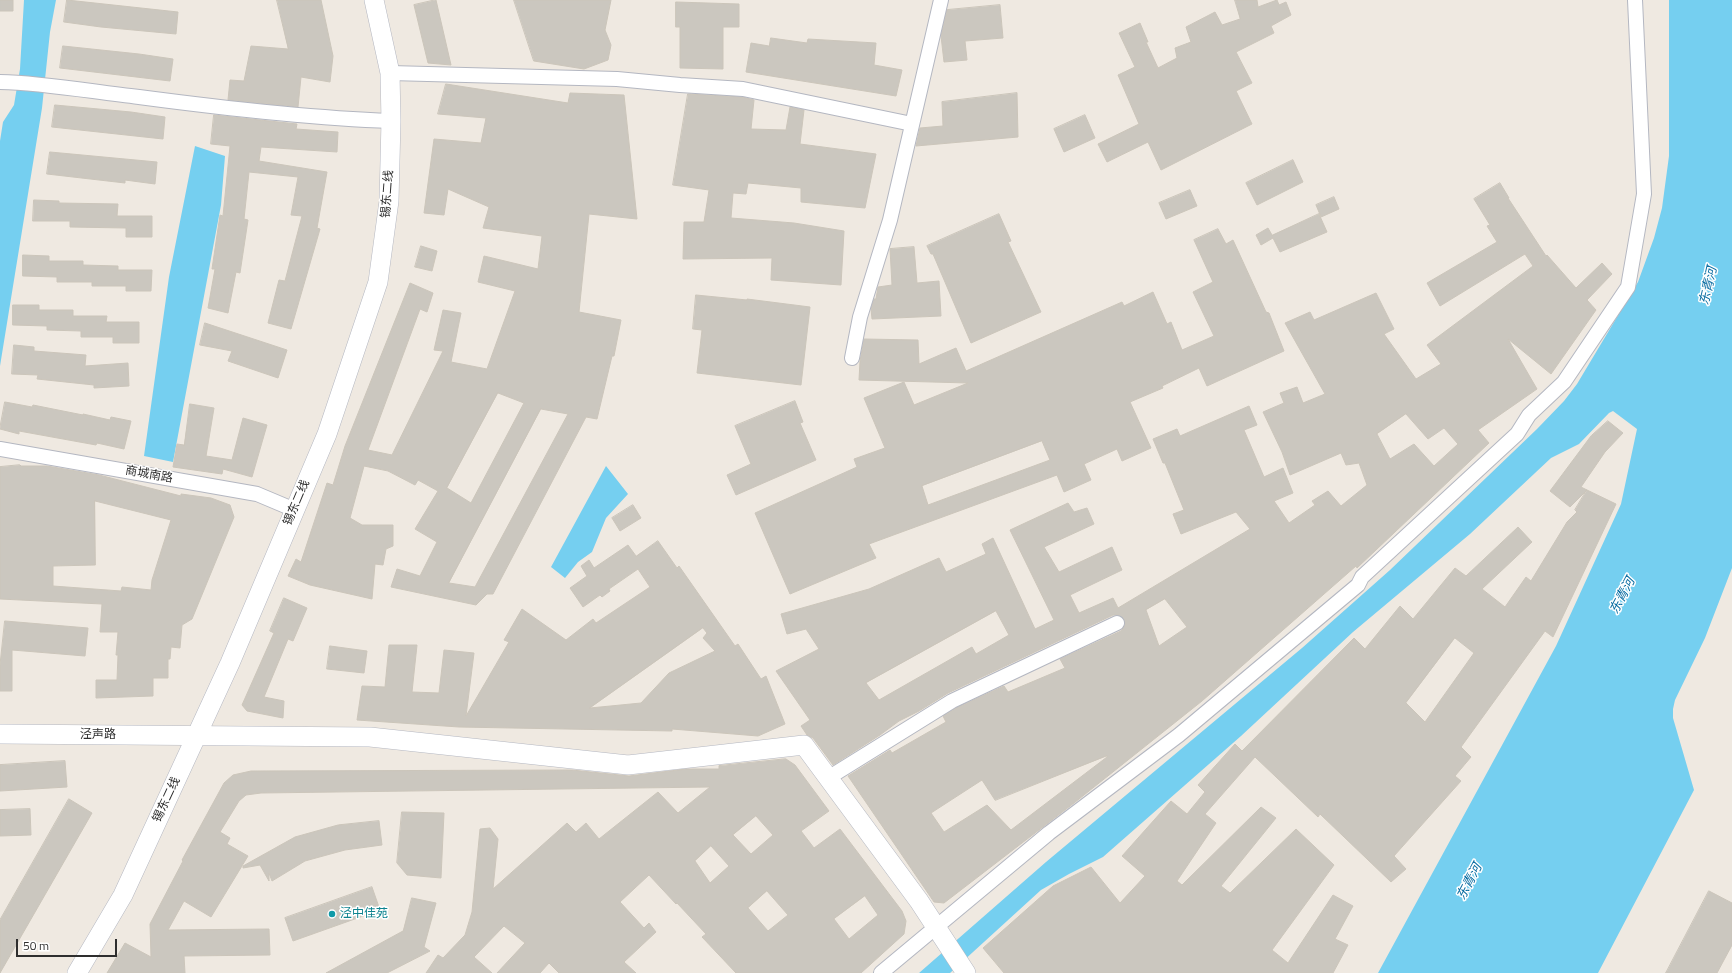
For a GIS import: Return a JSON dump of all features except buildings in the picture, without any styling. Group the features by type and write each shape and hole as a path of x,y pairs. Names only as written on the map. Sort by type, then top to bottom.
{"street":[{"name":"锡东二线","path":"76,973 123,895 230,663 327,434 378,282 389,201 391,121 390,73 374,0"},
{"path":"852,358 860,318 890,220 941,0"},
{"path":"881,973 935,926 1049,833 1179,735 1358,585 1362,577 1517,434 1529,415 1564,382 1628,287 1644,194 1635,0"},
{"path":"390,73 618,79 743,89 912,124"},
{"path":"5,83 53,87 216,107 391,121"},
{"name":"商城南路","path":"0,450 257,494 295,510"},
{"path":"964,969 919,901 828,778 952,701 1117,623"},
{"name":"泾声路","path":"0,734 370,737 628,765 804,745 828,778"}],"water":[{"path":"24,0 56,0 50,32 42,108 0,366 0,141 3,122 14,105 20,69"},
{"name":"东青河","path":"1669,0 1732,0 1732,568 1705,638 1675,700 1673,709 1673,718 1694,790 1598,973 1378,973 1556,646 1621,504 1637,429 1613,411 1609,413 1579,444 1551,458 1470,534 1353,632 1241,736 1103,857 1041,890 950,973 919,973 1046,862 1302,648 1390,570 1537,429 1564,401 1577,384 1638,282 1654,238 1662,208 1669,156"},
{"path":"195,146 225,156 221,205 173,462 144,456 169,277"},
{"path":"606,466 628,494 606,518 592,552 578,562 565,578 551,567"}],"place":[{"name":"泾中佳苑","path":"332,914"}]}
